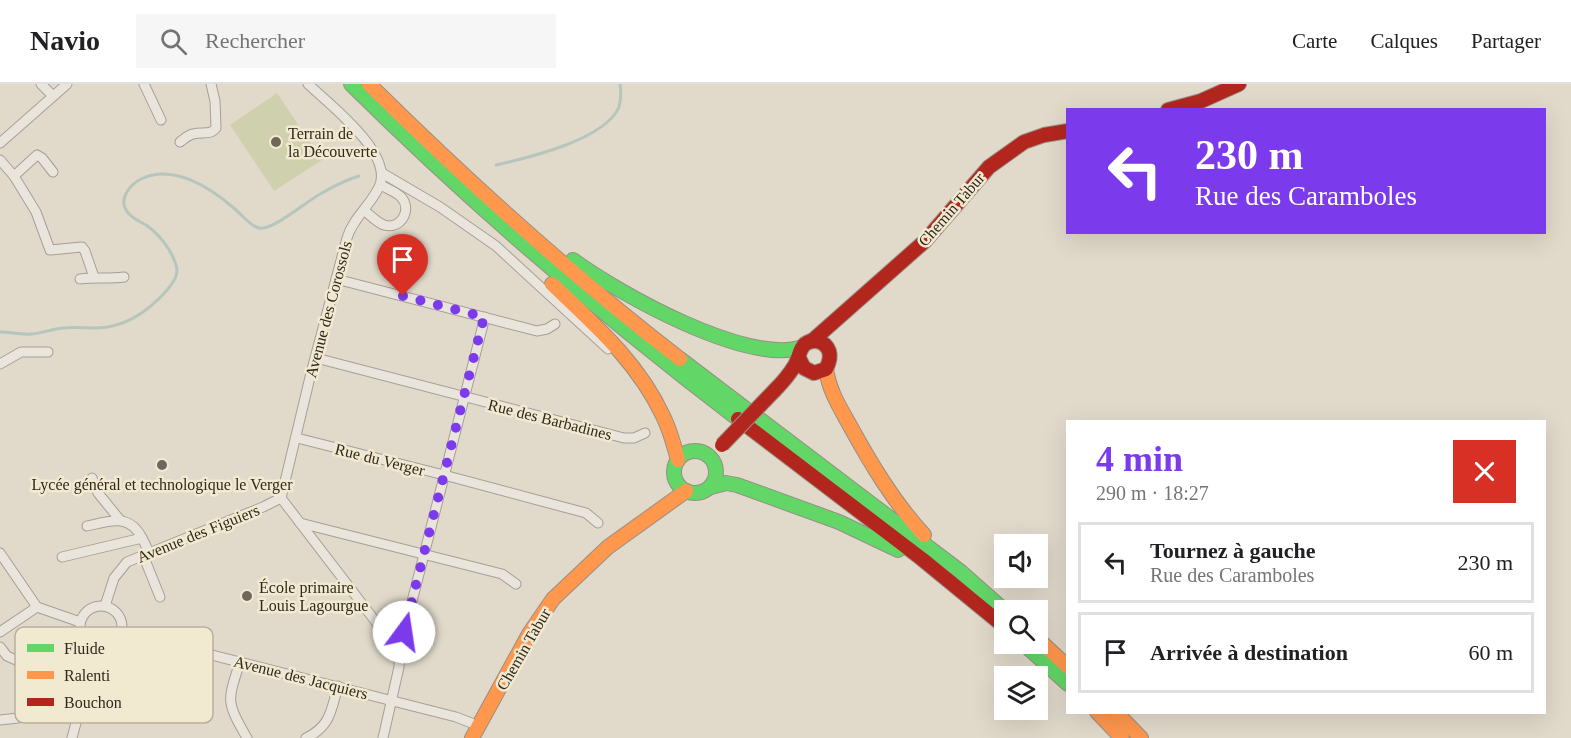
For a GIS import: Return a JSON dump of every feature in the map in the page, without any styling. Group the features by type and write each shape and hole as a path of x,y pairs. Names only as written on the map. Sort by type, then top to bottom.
{"main road":[{"path":"351,84 425,158 546,267 667,364 994,603"},
{"path":"369,84 482,194 578,277 957,577"},
{"path":"379,84 532,228 585,269 661,313 742,344 786,351 825,345 830,353"},
{"path":"1176,108 1202,101 1239,84"},
{"name":"Chemin Tabur","path":"711,458 785,379 804,349 925,241 977,178 1000,157 1024,142 1044,135 1066,131"},
{"path":"475,204 515,249 635,367 654,396 669,430 678,460"},
{"name":"Chemin Tabur","path":"826,369 831,359 830,353 838,330 847,311"},
{"path":"804,349 801,365 810,372"},
{"path":"785,379 799,373 819,373 826,369 835,398 886,490 957,577 994,616"},
{"path":"711,486 717,474 711,458 696,450 689,451 678,460 674,473 682,488 699,493 711,486 726,483 737,485 835,521 883,542 926,570 957,577"},
{"name":"Chemin Tabur","path":"476,732 529,634 553,599 608,547 645,522 682,488"},
{"path":"1048,648 1066,665"},
{"path":"1034,654 1066,682"},
{"path":"1099,714 1122,738"},
{"path":"1118,714 1141,738"}],"street":[{"path":"41,84 53,96"},
{"path":"0,143 67,84"},
{"path":"144,84 162,120"},
{"path":"180,142 194,134 209,133 216,128 215,101 211,84"},
{"name":"Avenue des Corossols","path":"281,498 350,228 381,185 382,172 377,157 368,143 308,84"},
{"path":"14,176 37,155 53,172"},
{"path":"0,160 14,176 36,212 50,250 82,247 94,277"},
{"path":"382,172 440,207 496,246 609,350 654,396"},
{"path":"364,210 384,225 392,226 400,223 404,217 405,206 402,198 381,185"},
{"path":"80,279 124,277"},
{"path":"336,279 537,331 555,324"},
{"path":"383,738 400,661 399,652 484,317"},
{"path":"0,364 21,352 48,352"},
{"name":"Rue des Barbadines","path":"316,358 624,438 634,438 645,433"},
{"name":"Rue du Verger","path":"297,438 586,513 598,524"},
{"path":"92,478 98,493 120,520 136,527 142,538 159,597"},
{"path":"281,498 399,652"},
{"name":"Avenue des Figuiers","path":"105,606 118,572 127,562 281,498"},
{"path":"87,526 120,520"},
{"path":"300,523 502,574 516,584"},
{"path":"62,557 142,538"},
{"path":"0,553 37,607 80,622"},
{"path":"80,627 82,616 92,607 105,606 117,613 121,627"},
{"path":"0,632 37,607"},
{"path":"0,647 7,656 15,660"},
{"name":"Avenue des Jacquiers","path":"213,655 456,717 476,732"},
{"path":"240,662 231,689 230,704 232,713 247,738"},
{"path":"306,738 326,724 338,686"},
{"path":"0,720 15,718"},
{"path":"72,738 76,723"}],"green space":[{"name":"Terrain de la Découverte","path":"277,93 322,160 274,191 230,125"}],"waterway":[{"path":"496,165 564,146 598,129 611,119 619,107 620,84"},
{"path":"0,332 32,334 63,328 95,328 116,325 136,317 161,297 175,278 177,269 174,259 160,237 129,214 124,204 127,191 141,179 166,174 191,180 215,193 249,223 265,228 327,190 359,176"}],"traffic: fast":[{"path":"351,84 444,173 539,258 637,340 738,419"},
{"path":"573,260 651,307 718,337 750,346 779,350 802,347"},
{"path":"680,359 961,572 994,601"},
{"path":"695,451 703,452 710,457 715,464 716,472 715,480 710,487 703,492 695,493 687,492 680,487 675,480 674,472 675,464 680,457 687,452 695,451"},
{"path":"711,487 726,483 737,485 839,522 898,550"},
{"path":"1035,654 1066,682"}],"traffic: slow":[{"path":"369,84 520,226 680,359"},
{"path":"552,284 614,345 641,378 665,421 678,460"},
{"path":"826,369 835,398 883,482 924,535"},
{"path":"472,738 529,634 553,599 608,547 686,491"},
{"path":"1048,648 1066,665"},
{"path":"1099,714 1122,738"},
{"path":"1118,714 1141,738"}],"traffic: jam":[{"path":"1175,108 1201,101 1239,84"},
{"path":"812,341 925,241 989,167 1024,142 1044,135 1066,131"},
{"path":"774,391 793,369 801,348 805,344 812,341 819,342 825,345 830,353 826,369 814,373 804,368 799,358"},
{"path":"722,445 774,391"},
{"path":"738,419 922,559 994,618"}],"place":[{"name":"Terrain de la Découverte","path":"276,142"},
{"name":"Lycée général et technologique le Verger","path":"162,465"},
{"name":"École primaire Louis Lagourgue","path":"247,596"}],"route":[{"path":"403,296 484,317 404,632"}]}
